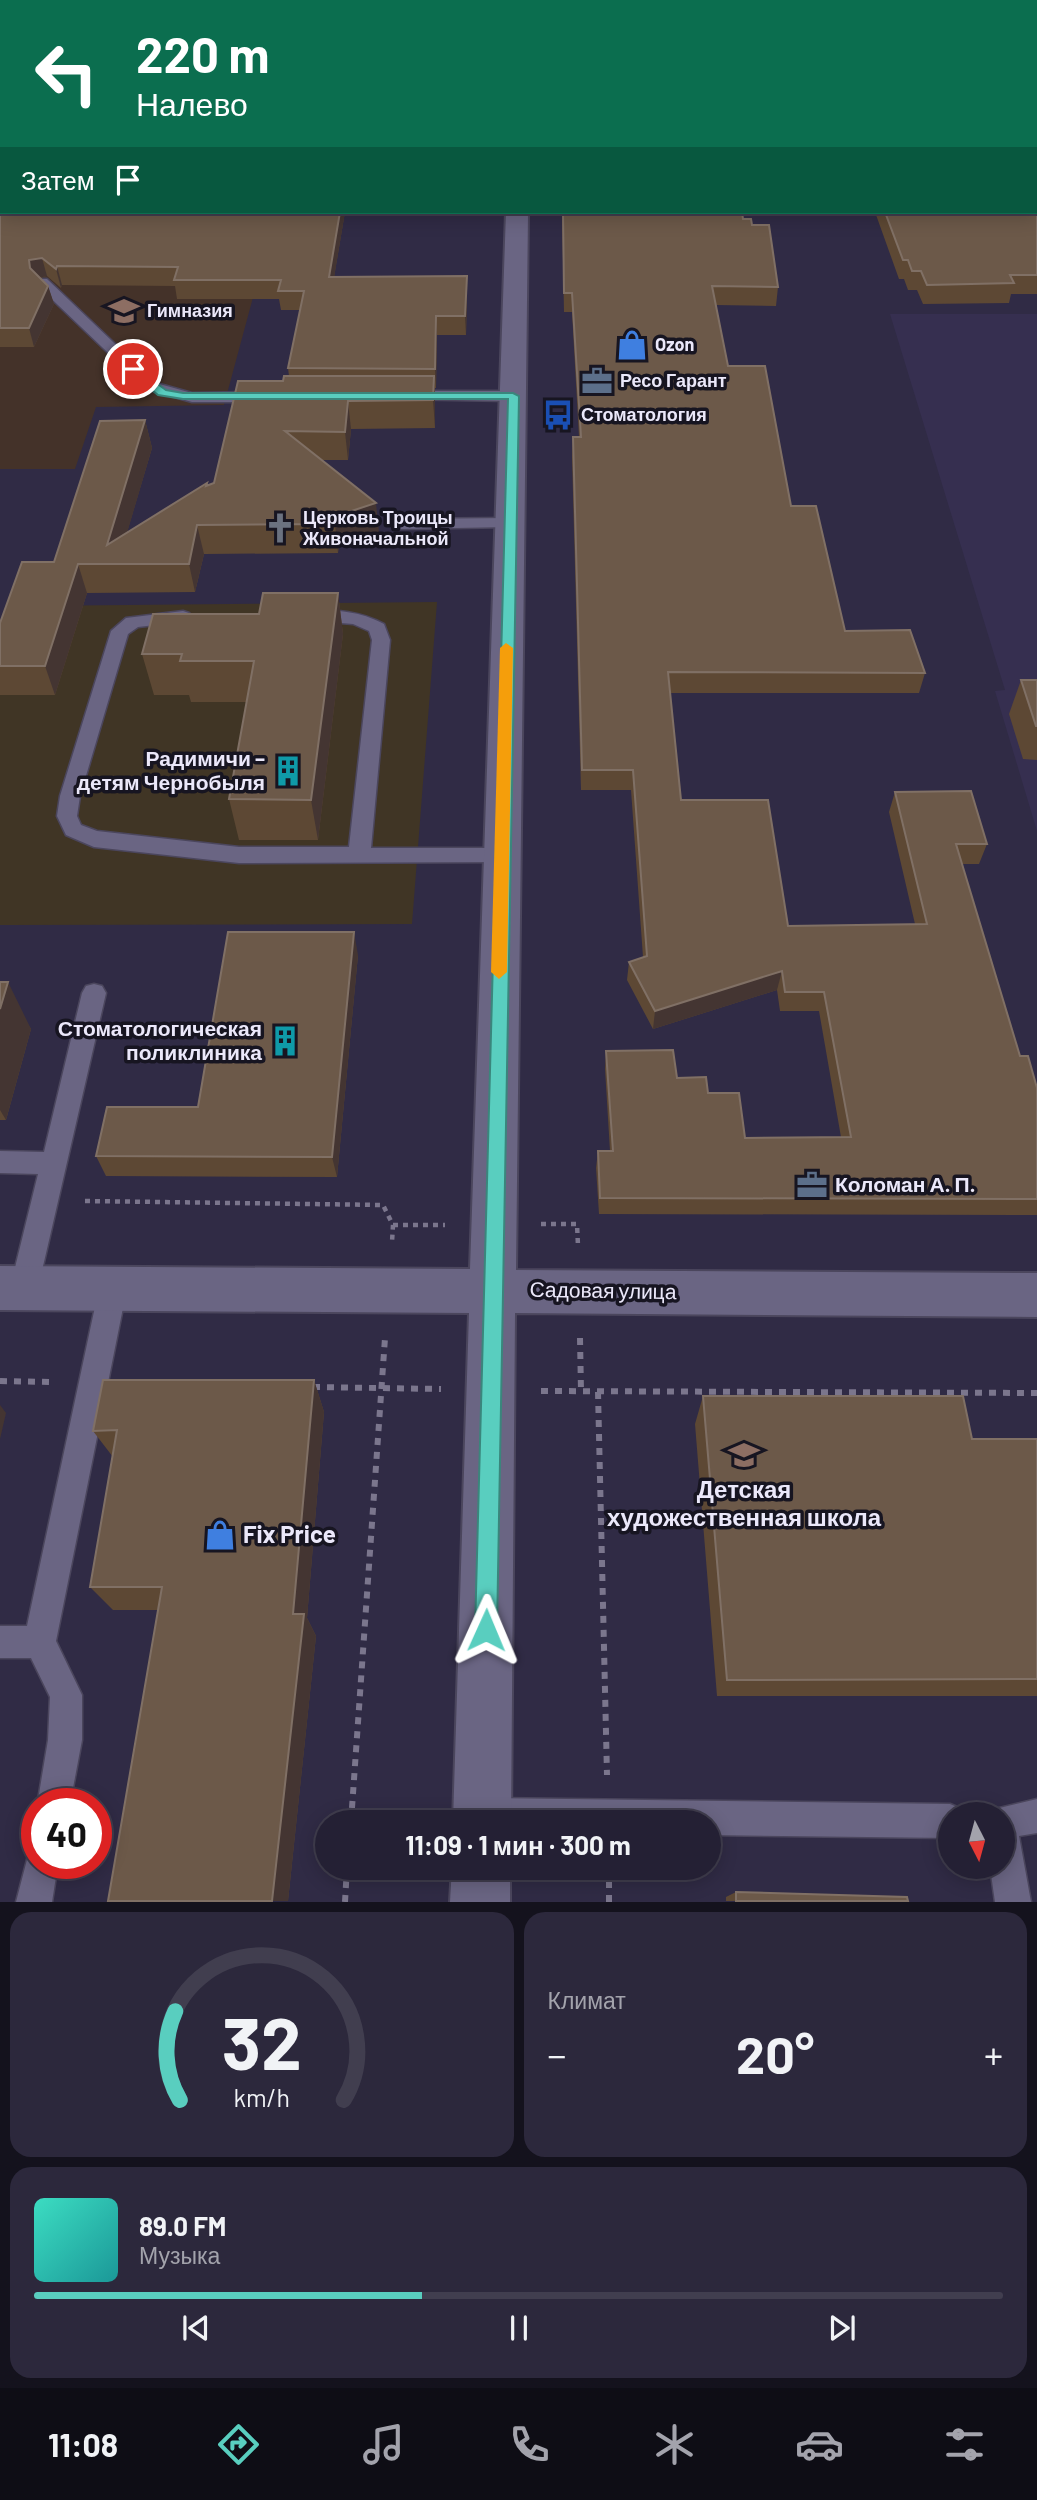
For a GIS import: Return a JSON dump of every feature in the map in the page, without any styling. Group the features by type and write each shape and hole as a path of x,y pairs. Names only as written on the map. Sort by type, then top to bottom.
{"street":[{"path":"482,1810 517,214"},
{"name":"Садовая улица","path":"12,1288 1037,1294"},
{"path":"480,1880 480,1902"}],"lane":[{"path":"42,282 151,386 162,393 183,396 281,397"},
{"path":"390,396 513,396"},
{"path":"399,524 510,523"},
{"path":"293,616 347,616 364,620 377,628 381,640 359,856"},
{"path":"199,617 158,617 133,622 120,631 70,796 67,816 74,830 94,839 194,852 501,856"},
{"path":"12,1288 45,1201 94,993"},
{"path":"0,1162 54,1163"},
{"path":"56,1788 65,1740 66,1695 40,1642 113,1288"},
{"path":"0,1642 40,1642"},
{"path":"1015,1820 1037,1816"},
{"path":"721,1818 938,1821"},
{"path":"34,1902 38,1879"},
{"path":"1009,1880 1013,1902"}],"path":[{"path":"45,1201 383,1205 393,1224"},
{"path":"0,1381 93,1382"},
{"path":"299,1387 381,1388 352,1810"},
{"path":"581,1391 1037,1393"},
{"path":"598,1392 608,1810"},
{"path":"345,1902 346,1880"},
{"path":"609,1880 609,1902"}],"shaded area":[{"name":"Гимназия","path":"0,214 275,214 224,405 96,407 75,469 0,469"},
{"path":"890,314 1037,314 1037,831 995,691 1005,690"},
{"path":"437,602 412,924 0,925 0,678 25,606"}],"building":[{"path":"0,214 340,214 329,277 467,276 465,316 436,316 435,369 288,368 304,291 278,291 281,280 174,280 178,267 57,266 56,269 42,258 29,260 30,268 48,286 29,328 0,328"},
{"path":"563,214 742,214 743,219 751,219 752,225 769,225 778,287 712,286 728,366 765,366 791,506 816,506 845,631 910,630 925,673 668,672 681,800 768,800 788,926 927,924 895,792 971,791 987,844 956,844 1020,1056 1028,1056 1037,1088 1037,1199 600,1198 598,1151 613,1151 606,1051 673,1050 677,1078 706,1077 708,1093 739,1093 745,1138 851,1137 824,992 785,992 782,971 655,1011 629,962 647,956 633,770 582,770 573,437 581,437 572,293 564,293"},
{"path":"886,214 1037,214 1037,275 1010,275 1014,283 927,285 921,271 912,271 908,260 903,260"},
{"path":"284,376 434,376 433,400 348,401 345,432 285,431 376,503 336,516 335,524 197,525 189,564 78,564 45,666 0,666 0,623 22,562 54,562 100,421 145,420 107,545 207,483 206,486 214,483 238,381 283,381"},
{"path":"263,593 338,593 311,800 229,799 254,661 180,661 182,654 142,654 153,614 259,614"},
{"path":"1021,680 1037,680 1037,726 1036,726"},
{"name":"Стоматологическая поликлиника","path":"228,932 354,932 332,1157 96,1156 107,1107 198,1107"},
{"path":"0,982 8,982 0,1009"},
{"path":"103,1380 314,1380 293,1614 304,1614 272,1901 108,1901 162,1587 90,1587 117,1430 93,1431"},
{"path":"703,1396 963,1396 972,1439 1037,1439 1037,1679 727,1680"},
{"path":"736,1892 907,1897 908,1901 736,1901"}],"slow traffic":[{"path":"499,972 506,648"}],"place":[{"name":"Гимназия","path":"124,311"},
{"name":"Ozon","path":"632,345"},
{"name":"Ресо Гарант","path":"597,381"},
{"name":"Стоматология","path":"558,415"},
{"name":"Церковь Троицы Живоначальной","path":"280,528"},
{"name":"Радимичи – детям Чернобыля","path":"288,771"},
{"name":"Стоматологическая поликлиника","path":"285,1041"},
{"name":"Коломан А. П.","path":"812,1185"},
{"name":"Детская художественная школа","path":"744,1455"},
{"name":"Fix Price","path":"220,1535"}],"route":[{"path":"133,369 162,393 183,396 513,396 486,1630"}]}
